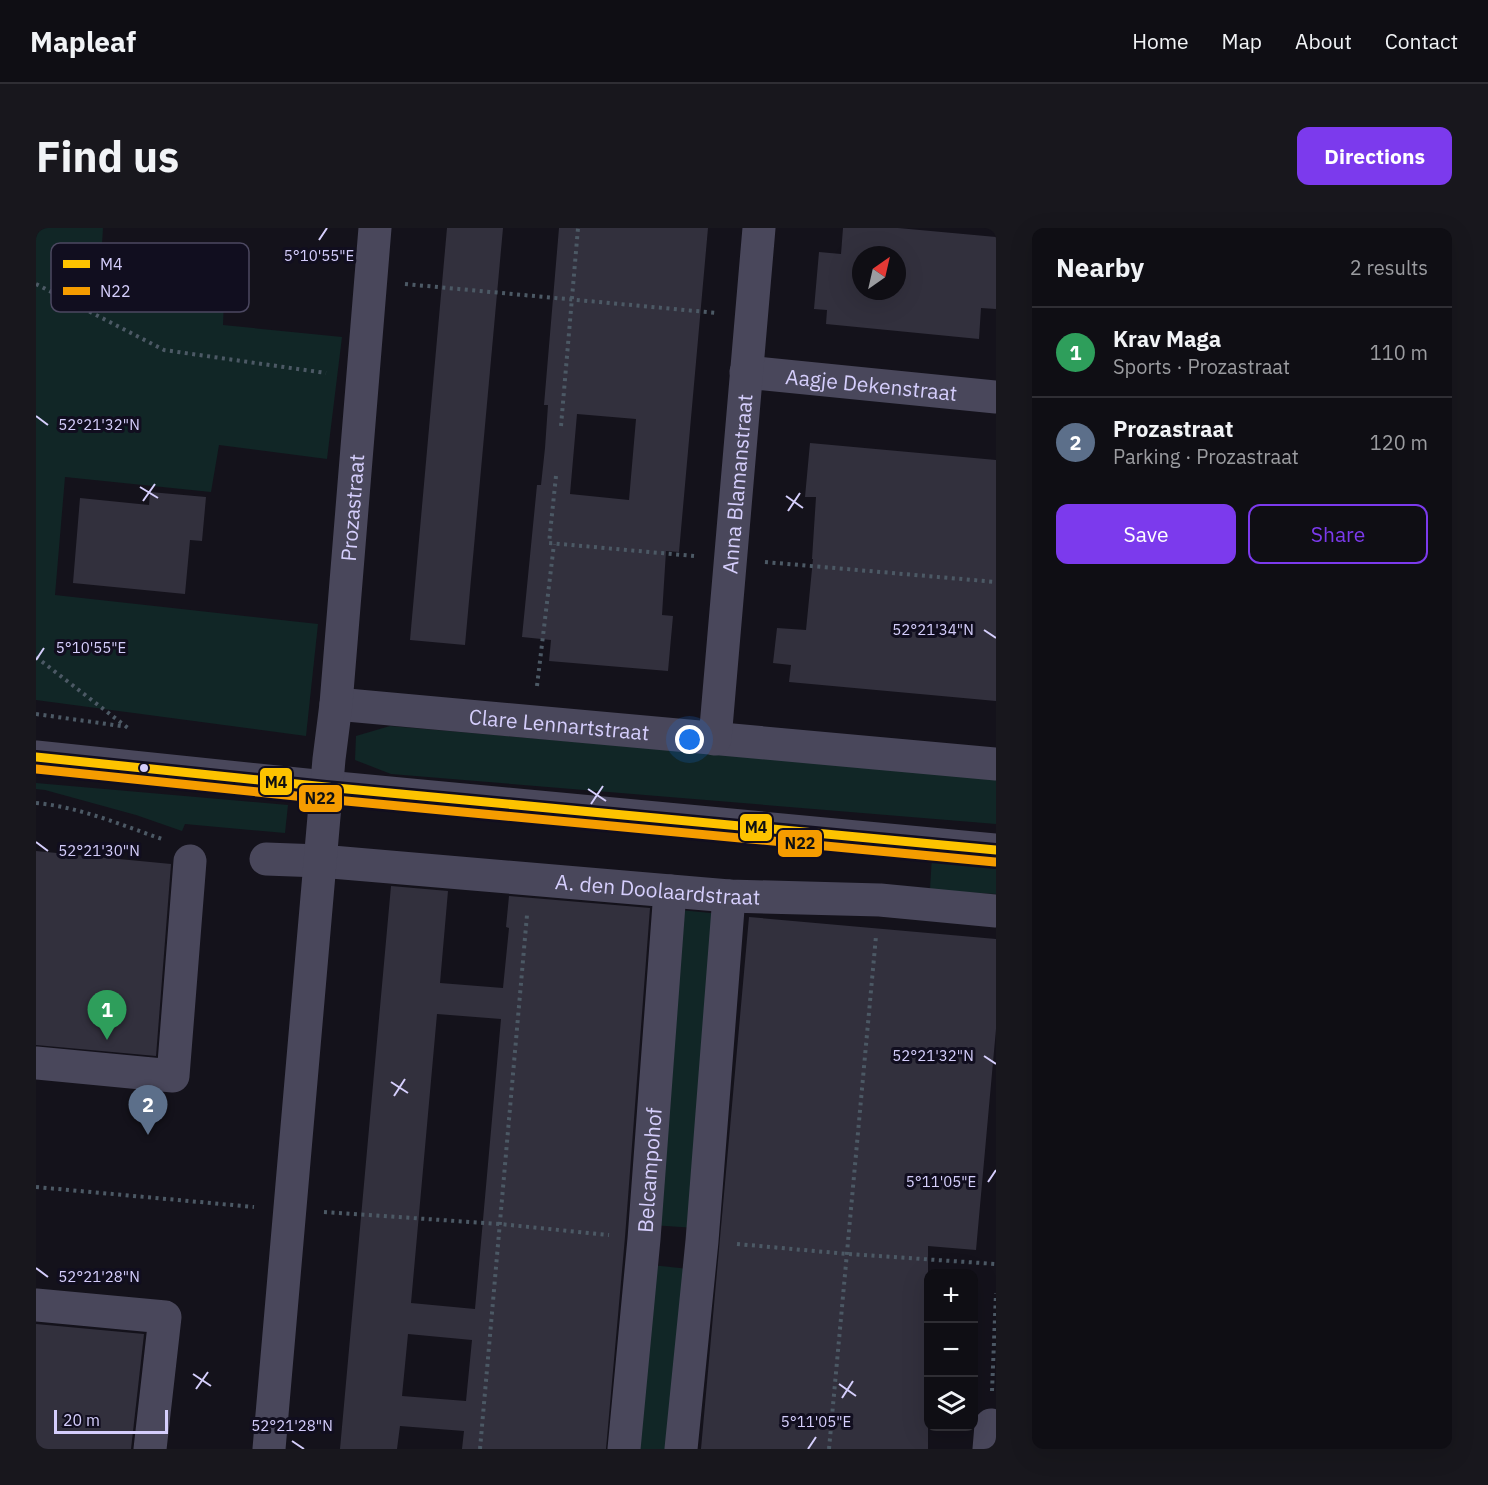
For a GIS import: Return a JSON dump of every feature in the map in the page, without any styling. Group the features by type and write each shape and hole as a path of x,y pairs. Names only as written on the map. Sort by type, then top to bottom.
{"street":[{"name":"Prozastraat","path":"320,861 336,704 375,228"},
{"name":"Anna Blamanstraat","path":"715,739 759,228"},
{"name":"Aagje Dekenstraat","path":"746,372 996,397"},
{"name":"Clare Lennartstraat","path":"336,704 996,764"},
{"path":"36,757 326,787 996,850"},
{"path":"36,1063 173,1076 179,851"},
{"name":"A. den Doolaardstraat","path":"266,859 320,861 729,896 880,900 996,911"},
{"path":"269,1449 320,861"},
{"name":"Belcampohof","path":"624,1449 644,1239 670,891"},
{"path":"681,1449 702,1241 729,896"},
{"path":"36,1305 165,1317 150,1449"}],"path":[{"path":"561,426 578,228"},
{"path":"371,280 751,317"},
{"path":"36,284 51,292"},
{"path":"90,312 164,350 363,378"},
{"path":"533,722 554,544"},
{"path":"36,657 133,732"},
{"path":"36,714 126,727"},
{"path":"36,803 106,820 179,851"},
{"path":"480,1449 530,879"},
{"path":"829,1449 880,900"},
{"path":"36,1187 290,1210"},
{"path":"990,1437 996,1293"}],"green space":[{"path":"36,228 103,228 102,243 51,243 51,312 224,312 223,325 342,337 327,459 219,445 211,492 65,477 55,595 318,624 306,736 36,700"},
{"path":"390,726 996,778 996,824 391,774 355,760 356,736"},
{"path":"36,783 288,805 285,833 185,824 182,831 136,815 36,789"},
{"path":"932,855 996,861 996,894 930,890"},
{"path":"680,910 721,914 696,1228 651,1225"},
{"path":"652,1265 689,1269 674,1449 632,1449"}],"building":[{"path":"447,228 503,228 465,645 410,640"},
{"path":"559,228 708,228 679,552 666,551 662,615 673,616 668,671 549,661 551,640 522,637 537,485 541,485 545,448 548,405 544,405","holes":["577,414 636,419 629,500 570,494"]},
{"path":"843,228 898,228 996,237 996,309 981,308 979,339 826,324 827,310 814,309 819,252 841,254"},
{"path":"810,443 996,460 996,701 789,682 791,665 773,663 777,628 806,630 816,497 805,497"},
{"path":"150,492 206,497 202,541 190,540 185,594 73,583 80,498 149,505"},
{"path":"36,851 171,864 156,1056 36,1045"},
{"path":"391,886 448,891 440,983 503,988 509,928 506,927 509,896 650,908 606,1449 462,1449 464,1431 400,1426 397,1449 340,1449","holes":["437,1014 501,1019 475,1309 411,1303","408,1334 472,1340 466,1401 402,1396"]},
{"path":"749,917 996,939 996,1029 976,1250 928,1246 928,1269 924,1269 924,1431 928,1431 928,1449 701,1449"},
{"path":"36,1324 144,1334 131,1449 36,1449"}],"transit line":[{"name":"M4","path":"36,757 326,787 996,850"},
{"name":"N22","path":"36,769 325,799 995,862"}],"place":[{"name":"Krav Maga","path":"107,1040"},
{"name":"Prozastraat","path":"148,1135"}]}
